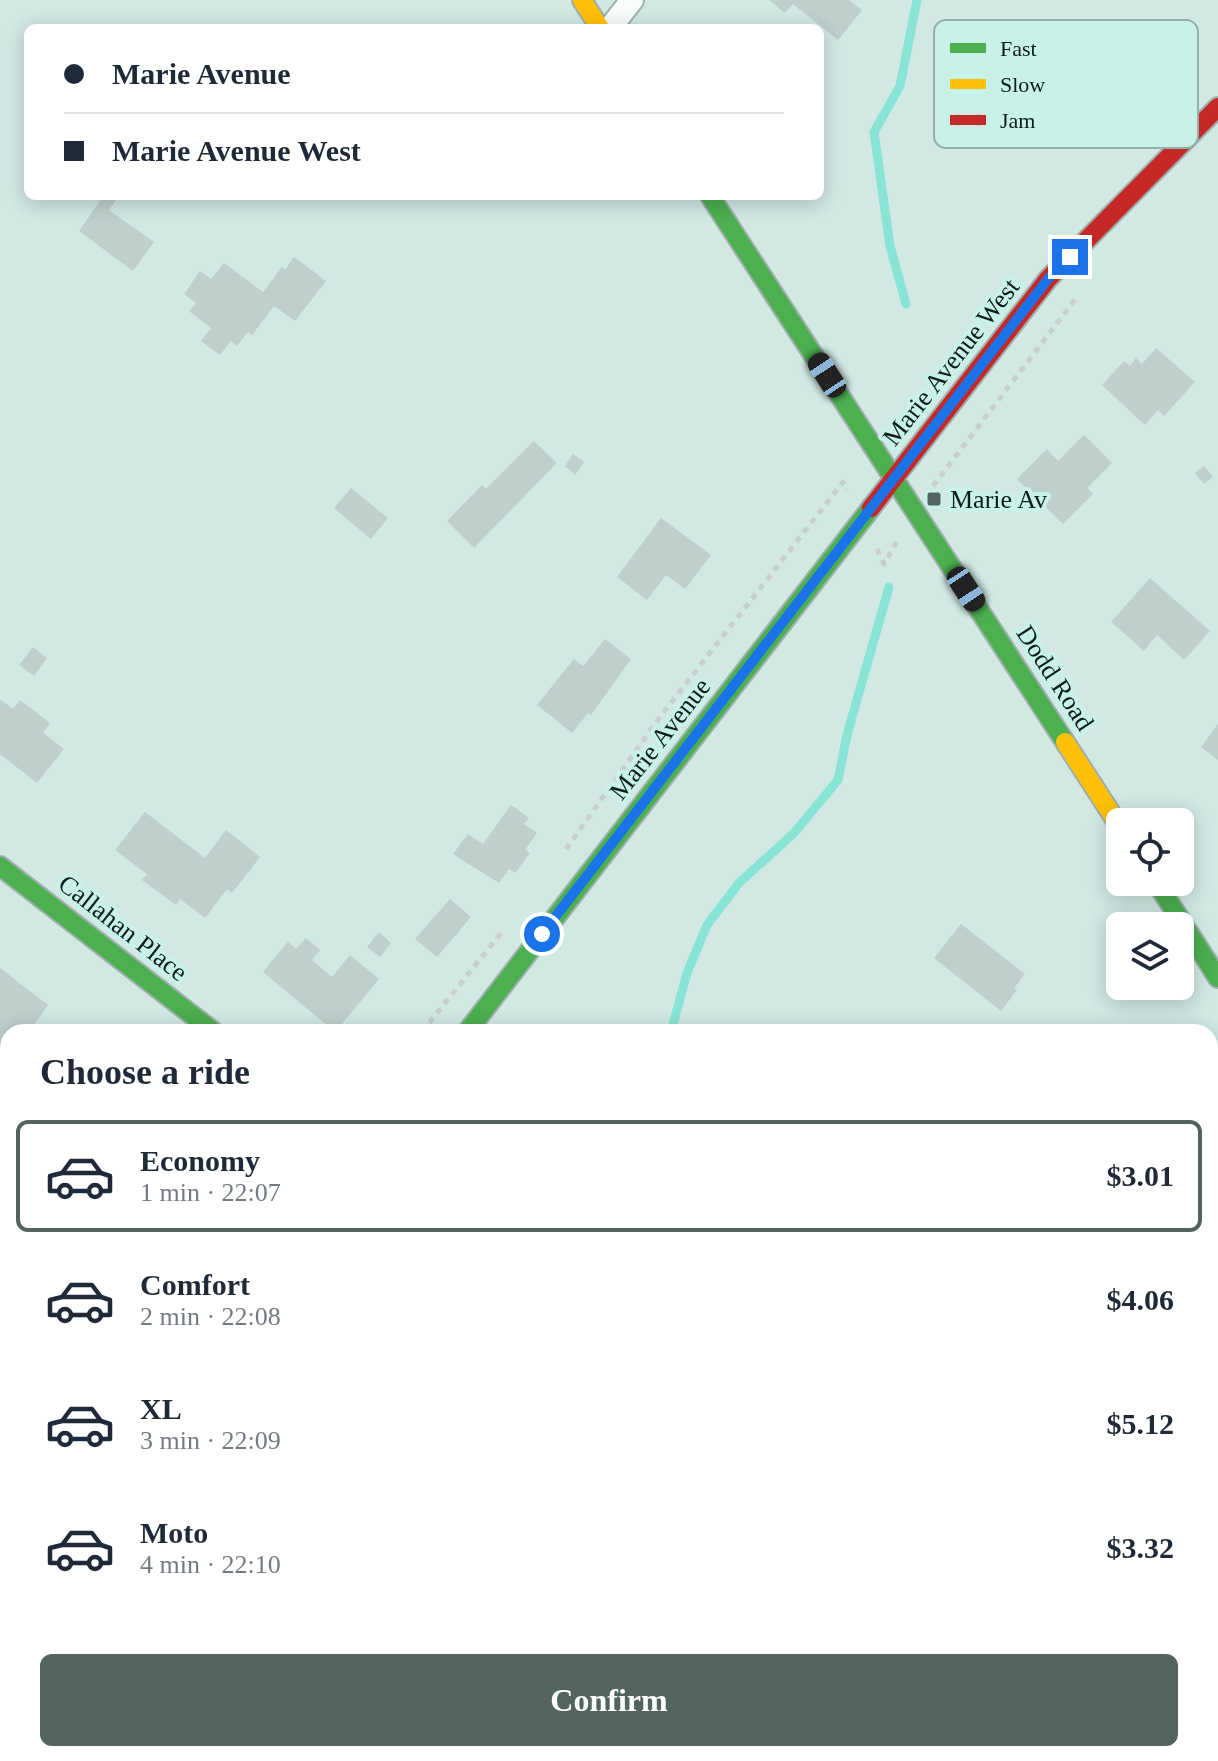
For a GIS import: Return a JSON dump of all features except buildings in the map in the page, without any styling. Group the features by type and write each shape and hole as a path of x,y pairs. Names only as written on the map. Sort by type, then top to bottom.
{"street":[{"path":"582,0 597,24"},
{"path":"613,24 632,0"},
{"name":"Marie Avenue West","path":"1198,127 1218,107"},
{"name":"Marie Avenue West","path":"893,478 1048,279 1177,148"},
{"name":"Dodd Road","path":"713,200 1108,808"},
{"name":"Marie Avenue","path":"473,1024 893,478"},
{"name":"Callahan Place","path":"0,866 204,1024"},
{"path":"1165,896 1218,978"}],"path":[{"path":"942,474 1085,286"},
{"path":"564,851 660,717 843,482"},
{"path":"428,1024 508,925"}],"waterway":[{"path":"906,304 890,246 874,132 900,86 917,0"},
{"path":"673,1024 687,973 707,925 739,883 794,833 838,780 847,735 889,587"}],"traffic: fast":[{"path":"713,200 1065,742"},
{"path":"473,1024 871,508"},
{"path":"0,866 204,1024"},
{"path":"1165,896 1218,978"}],"traffic: slow":[{"path":"582,0 597,24"},
{"path":"1065,742 1108,808"}],"traffic: jam":[{"path":"1198,127 1218,107"},
{"path":"871,508 1048,279 1177,148"}],"place":[{"name":"Marie Av","path":"934,499"}],"route":[{"path":"542,934 1048,279 1070,257"}]}
